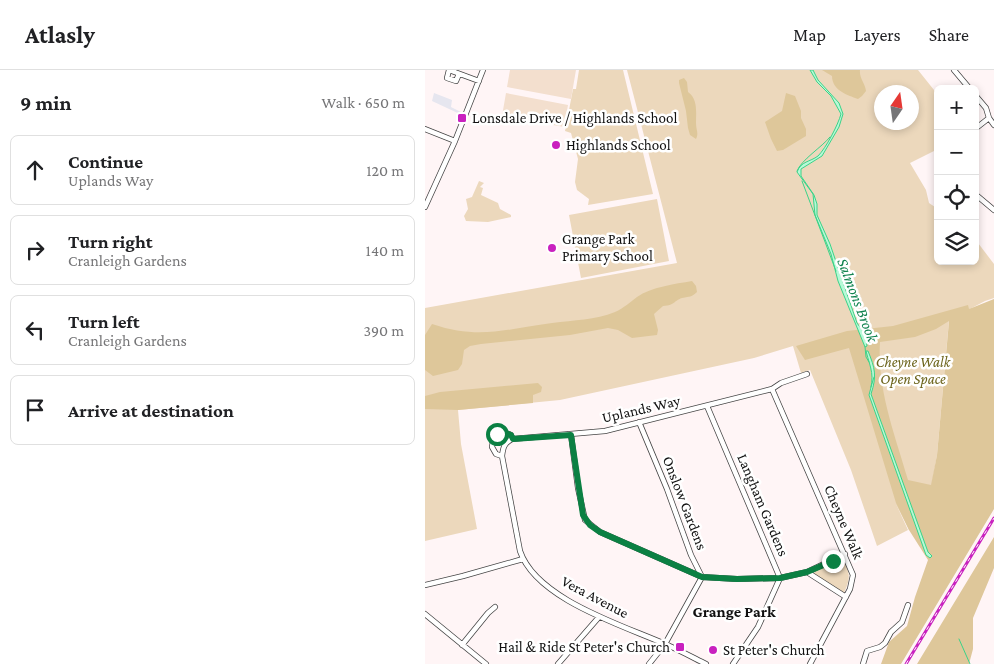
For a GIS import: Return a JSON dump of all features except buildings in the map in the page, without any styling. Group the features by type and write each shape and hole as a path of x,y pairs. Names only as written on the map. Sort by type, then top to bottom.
{"street":[{"path":"425,207 427,194 455,141 483,70"},
{"path":"954,70 967,85"},
{"path":"459,74 479,81"},
{"path":"979,100 986,108 989,118 994,125"},
{"path":"979,126 989,118"},
{"path":"425,129 455,141"},
{"path":"979,197 994,210"},
{"name":"Uplands Way","path":"502,456 496,454 491,447 493,439 502,432 511,435 513,439 605,431 772,389 781,383 807,374"},
{"name":"Cheyne Walk","path":"772,389 853,575 853,581 846,597 810,664"},
{"name":"Langham Gardens","path":"707,406 780,578 758,627 733,664"},
{"name":"Onslow Gardens","path":"639,422 667,489 691,555 702,577"},
{"path":"571,435 583,515 590,525 600,532 702,577 737,579 780,578 807,572 845,554"},
{"path":"502,456 506,442 513,439"},
{"name":"Vera Avenue","path":"502,456 523,559 529,569 556,592 599,616 706,664"},
{"path":"425,585 523,559"},
{"path":"807,572 846,597"},
{"path":"649,664 665,644 702,577"},
{"path":"863,664 867,651 879,647 902,622 908,605"},
{"path":"462,645 495,607"},
{"path":"425,614 486,664"},
{"path":"558,664 599,616"}],"shaded area":[{"path":"510,70 576,70 571,99 507,87"},
{"path":"810,70 813,70 818,80 839,103 843,114 839,127 822,156 801,169 801,176 814,195 817,204 817,215 830,244 857,323 865,334 867,346 865,347 838,281 831,254 815,215 813,194 797,172 803,164 818,156 831,136 841,114 831,96 817,82"},
{"path":"822,70 860,70 860,76 866,91 858,99 845,94 837,88 832,76"},
{"path":"684,78 687,82 688,92 696,106 696,139 690,135 679,83 679,80"},
{"path":"434,93 452,100 451,107 463,113 462,115 432,101"},
{"path":"506,93 568,105 564,127 502,116"},
{"path":"786,93 795,96 806,129 806,136 783,150 777,151 765,122 782,111"},
{"path":"692,281 696,286 697,292 692,296 663,306 654,314 658,330 657,335 632,338 618,330 608,328 570,335 481,344 470,346 464,350 462,364 458,370 433,376 425,370 425,335 432,324 464,331 492,332 592,318 615,312 649,291 663,286"},
{"path":"994,299 994,509 901,664 881,664 889,642 907,626 928,560 909,530 896,503 849,348 805,360 796,346 847,331 893,326 968,305 969,309","holes":["949,321 937,455 931,485 908,480 884,395 881,377 880,342 915,337 936,329"]},
{"path":"866,351 868,351 874,367 874,382 871,394 928,552 932,556 930,558 926,555 869,395 872,377"},
{"path":"538,383 542,387 541,392 533,395 533,403 458,410 425,409 425,396 440,392"},
{"path":"994,537 994,568 973,618 973,649 969,664 917,664"}],"green space":[{"path":"579,70 623,70 653,194 588,205 589,199 577,190 575,182 578,159 571,133 565,131 573,89 576,89"},
{"name":"Cheyne Walk Open Space","path":"627,70 918,70 934,90 934,151 910,163 926,190 929,203 934,206 934,265 979,265 979,244 994,264 994,298 949,320 937,455 927,512 909,530 896,504 908,530 877,546 851,470 810,370 801,373 793,346 754,358 560,400 458,410 461,444 477,529 425,541 425,308 677,263"},
{"path":"479,181 484,183 480,187 483,188 481,195 498,203 500,209 511,215 511,217 488,222 466,221 464,216 468,209 466,199 472,197"},
{"path":"657,199 669,261 581,278 569,215"},
{"path":"843,558 849,576 844,593 814,573 815,570"}],"waterway":[{"name":"Salmons Brook","path":"797,171 803,162 830,137"},
{"name":"Salmons Brook","path":"802,181 836,271"},
{"name":"Salmons Brook","path":"865,347 866,357 869,362"},
{"name":"Salmons Brook","path":"871,387 874,377"},
{"name":"Salmons Brook","path":"959,639 970,664"}],"railway":[{"path":"906,664 994,518"}],"place":[{"name":"Lonsdale Drive / Highlands School","path":"462,118"},
{"name":"Highlands School","path":"556,145"},
{"name":"Grange Park Primary School","path":"552,248"},
{"name":"Hail & Ride St Peter's Church","path":"680,647"},
{"name":"St Peter's Church","path":"713,650"}],"district":[{"name":"Grange Park","path":"734,611"}],"route":[{"path":"497,434 507,433 513,439 571,435 578,488 585,520 600,532 702,577 737,579 780,578 807,572 833,561"}]}
